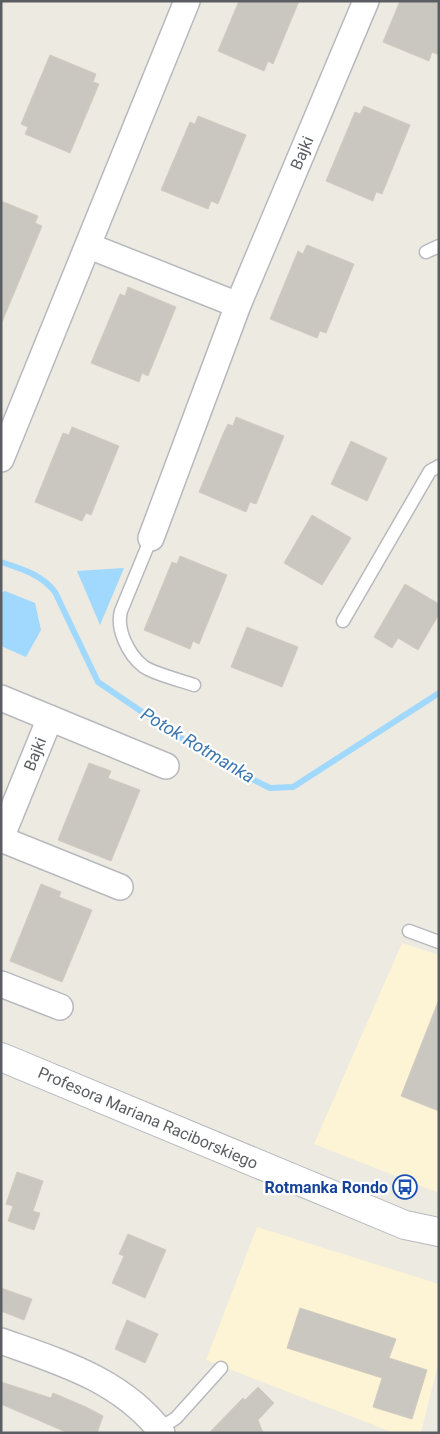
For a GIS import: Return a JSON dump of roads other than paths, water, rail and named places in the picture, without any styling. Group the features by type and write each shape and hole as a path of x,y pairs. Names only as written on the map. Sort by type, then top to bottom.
{"main road":[{"name":"Profesora Mariana Raciborskiego","path":"1,1057 405,1225 439,1232"},
{"name":"Profesora Mariana Raciborskiego","path":"405,1225 439,1248"}],"street":[{"path":"1,459 187,1"},
{"name":"Bajki","path":"151,538 238,305 366,1"},
{"path":"89,246 238,305"},
{"name":"Bajki","path":"1,698 50,718 1,838"},
{"path":"50,718 166,766"},
{"path":"1,838 120,887"},
{"path":"1,984 60,1007"},
{"path":"1,1341 74,1366 96,1377 139,1408 161,1431"}],"lane":[{"path":"426,252 439,246"},
{"path":"343,621 430,471 439,466"},
{"path":"151,538 121,611 119,620 121,633 143,666 194,685"},
{"path":"409,932 439,942"},
{"path":"161,1431 176,1418 221,1368"}],"water":[{"path":"124,568 100,625 77,571"},
{"path":"5,591 35,603 41,630 26,657 1,646 1,593"}],"waterway":[{"name":"Potok Rotmanka","path":"1,562 37,576 55,592 98,682 176,735 242,774 270,788 293,787 439,693"}],"place":[{"name":"Rotmanka Rondo","path":"405,1187"}]}
